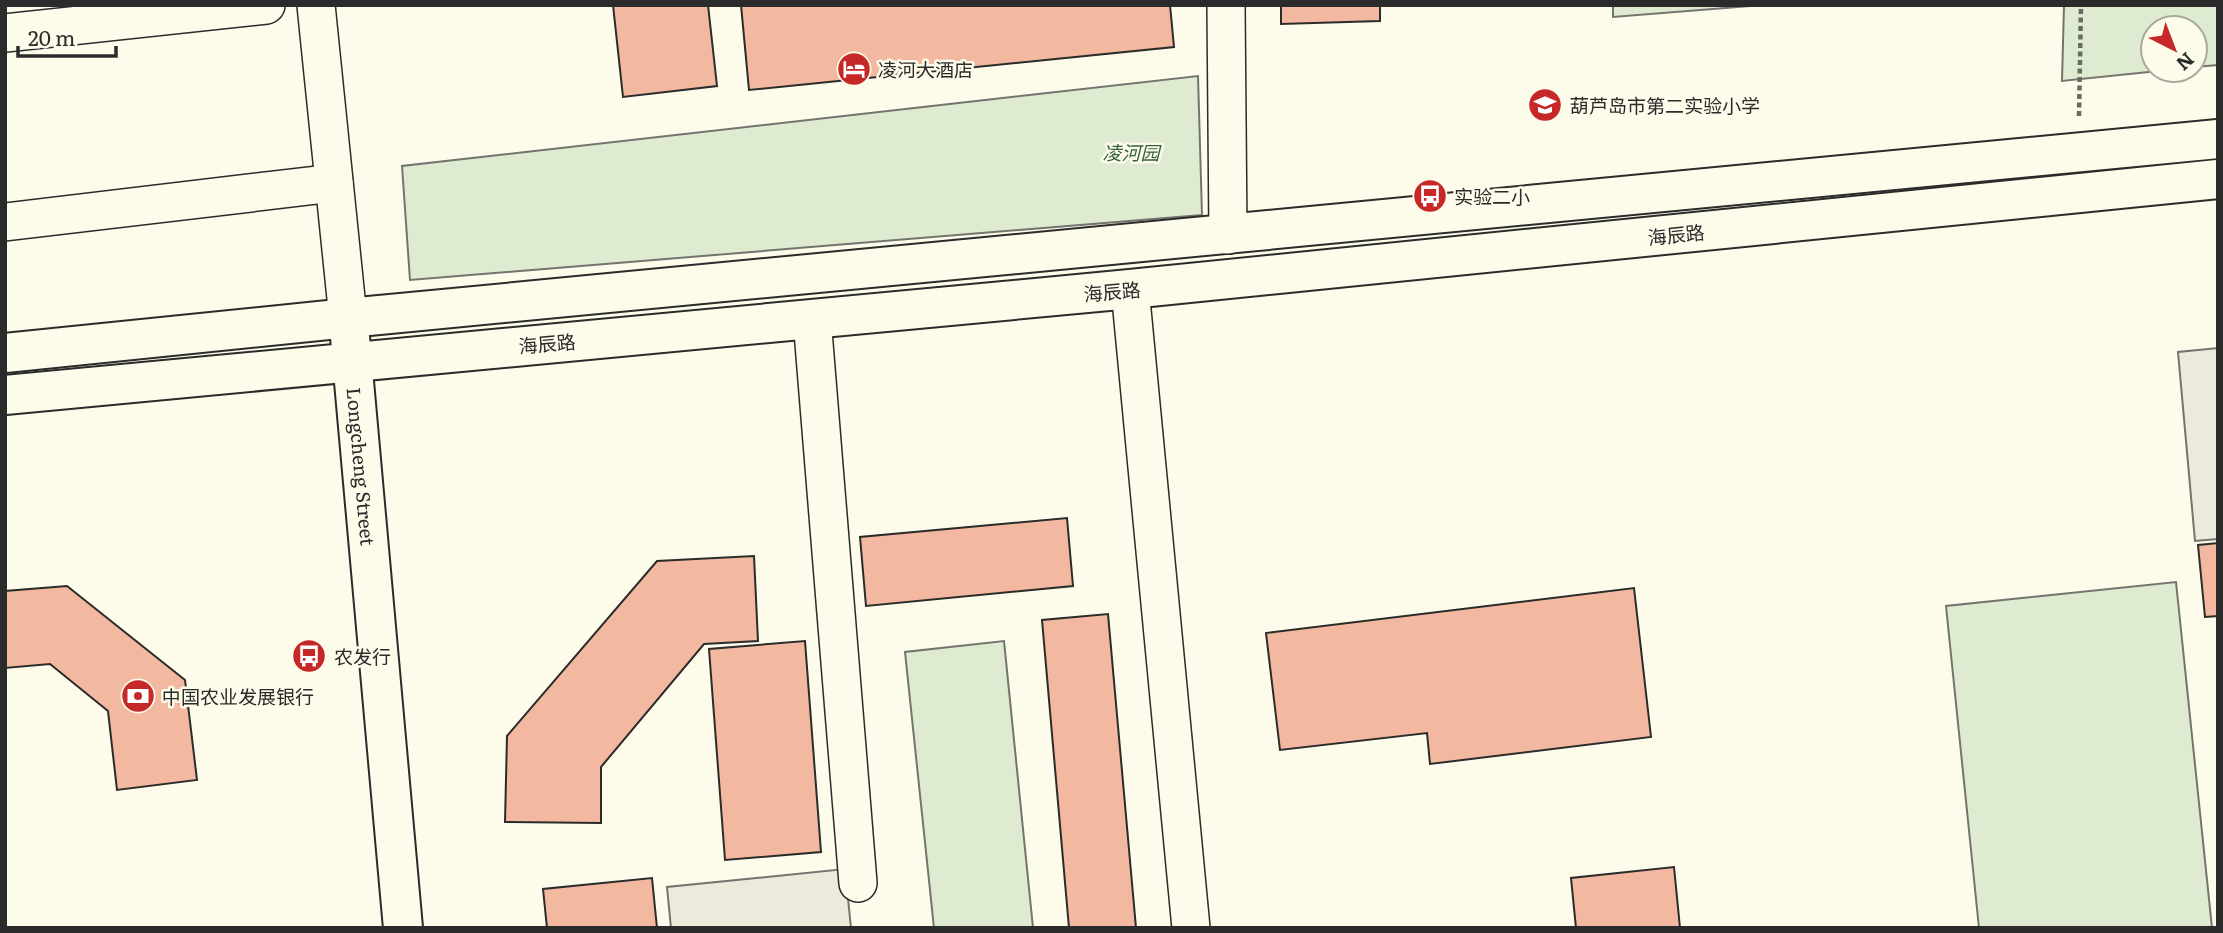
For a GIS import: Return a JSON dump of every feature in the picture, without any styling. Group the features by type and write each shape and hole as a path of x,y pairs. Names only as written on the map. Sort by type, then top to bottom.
{"main road":[{"path":"5,353 2218,139"},
{"name":"海辰路","path":"5,395 1130,289 2218,179"},
{"name":"Longcheng Street","path":"348,318 403,928"}],"street":[{"path":"5,33 266,5"},
{"name":"Longcheng Street","path":"316,5 348,318"},
{"path":"1226,5 1228,235"},
{"path":"5,222 334,183"},
{"path":"1130,289 1191,928"},
{"path":"812,319 858,883"}],"path":[{"path":"2078,153 2081,5"}],"green space":[{"path":"1613,5 1763,5 1613,17"},
{"path":"2064,5 2218,5 2218,65 2209,66 2209,14 2139,14 2139,73 2062,81"},
{"name":"凌河园","path":"1198,76 1202,215 410,280 402,166"},
{"path":"2176,582 2212,928 1979,928 1946,606"},
{"path":"1004,641 1033,928 934,928 905,652"}],"shaded area":[{"path":"2218,348 2218,539 2195,541 2178,352"},
{"path":"845,869 851,928 671,928 667,887"}],"building":[{"path":"613,5 708,5 717,86 623,97"},
{"name":"凌河大酒店","path":"741,5 1170,5 1174,47 749,90"},
{"path":"1281,5 1380,5 1380,21 1281,24"},
{"path":"1067,518 1073,586 866,606 860,537"},
{"path":"2218,543 2218,616 2205,617 2198,545"},
{"path":"754,556 758,641 704,644 601,767 601,823 505,822 507,736 657,561"},
{"name":"中国农业发展银行","path":"67,586 185,680 197,780 117,790 108,711 50,664 5,668 5,591"},
{"path":"1634,588 1651,737 1430,764 1427,733 1280,750 1266,633"},
{"path":"1108,614 1136,928 1069,928 1042,620"},
{"path":"805,641 821,852 725,860 709,649"},
{"path":"1674,867 1680,928 1576,928 1571,878"},
{"path":"652,878 657,928 547,928 543,889"}],"place":[{"name":"凌河大酒店","path":"854,69"},
{"name":"葫芦岛市第二实验小学","path":"1545,105"},
{"name":"实验二小","path":"1430,196"},
{"name":"农发行","path":"309,656"},
{"name":"中国农业发展银行","path":"138,696"}]}
